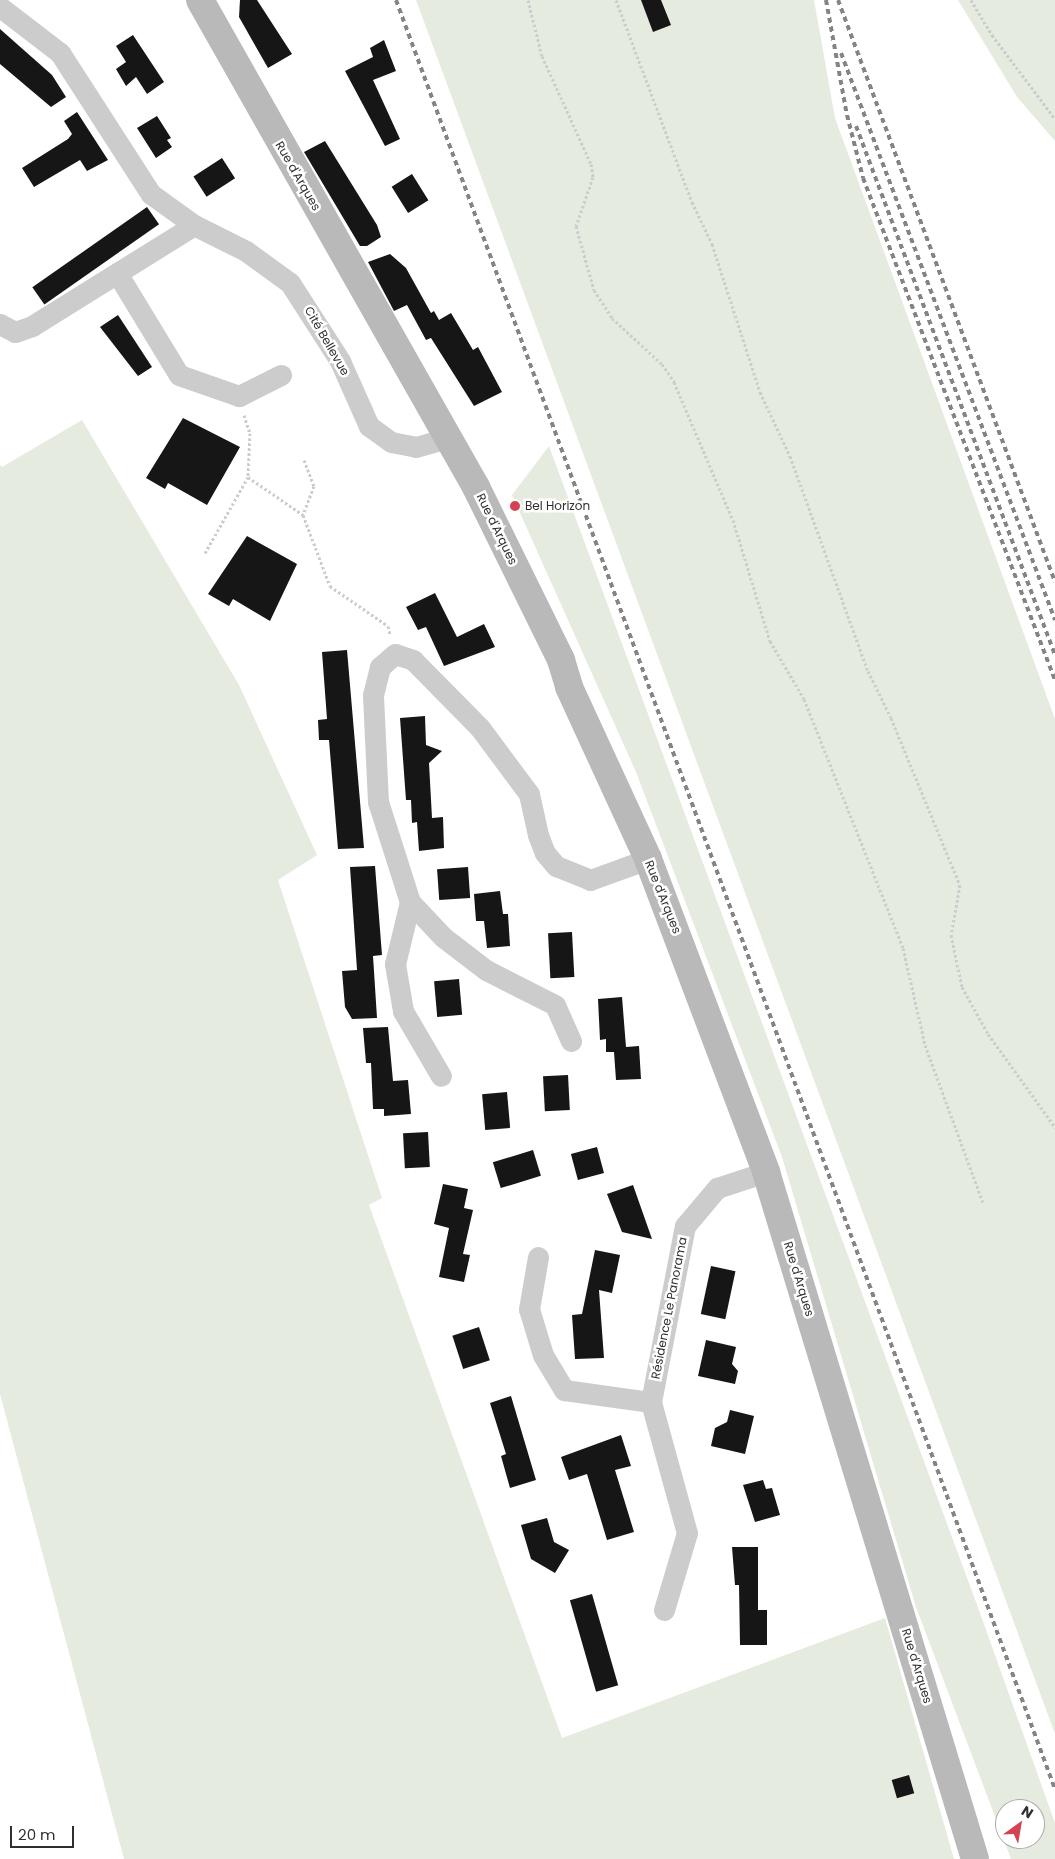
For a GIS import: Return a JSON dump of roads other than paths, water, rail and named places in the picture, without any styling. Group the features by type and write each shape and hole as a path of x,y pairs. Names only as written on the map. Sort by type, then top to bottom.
{"main road":[{"name":"Rue d'Arques","path":"200,0 448,438 561,660 569,687 648,859 766,1172 975,1859"}],"street":[{"name":"Cité Bellevue","path":"0,7 60,53 152,194 194,225 246,251 290,283 340,360 369,426 390,442 416,447 448,438"},
{"path":"0,324 15,332 32,326 194,225"},
{"path":"117,273 179,374 239,396 281,375"},
{"path":"571,1041 555,1005 486,970 443,937 410,902 378,802 373,695 380,667 395,654 413,660 480,728 512,767 529,794 544,853 556,866 590,880 648,859"},
{"path":"410,902 394,964 403,1011 441,1076"},
{"name":"Résidence Le Panorama","path":"664,1610 687,1533 651,1402 685,1226 718,1188 766,1172"},
{"path":"538,1257 529,1309 543,1355 564,1390 651,1402"}],"railway":[{"path":"396,0 1055,1789"},
{"path":"826,0 847,115 863,178 1055,680"},
{"path":"838,0 1055,582"},
{"path":"841,53 1055,620"},
{"path":"856,126 1055,655"}],"place":[{"name":"Bel Horizon","path":"515,506"}]}
